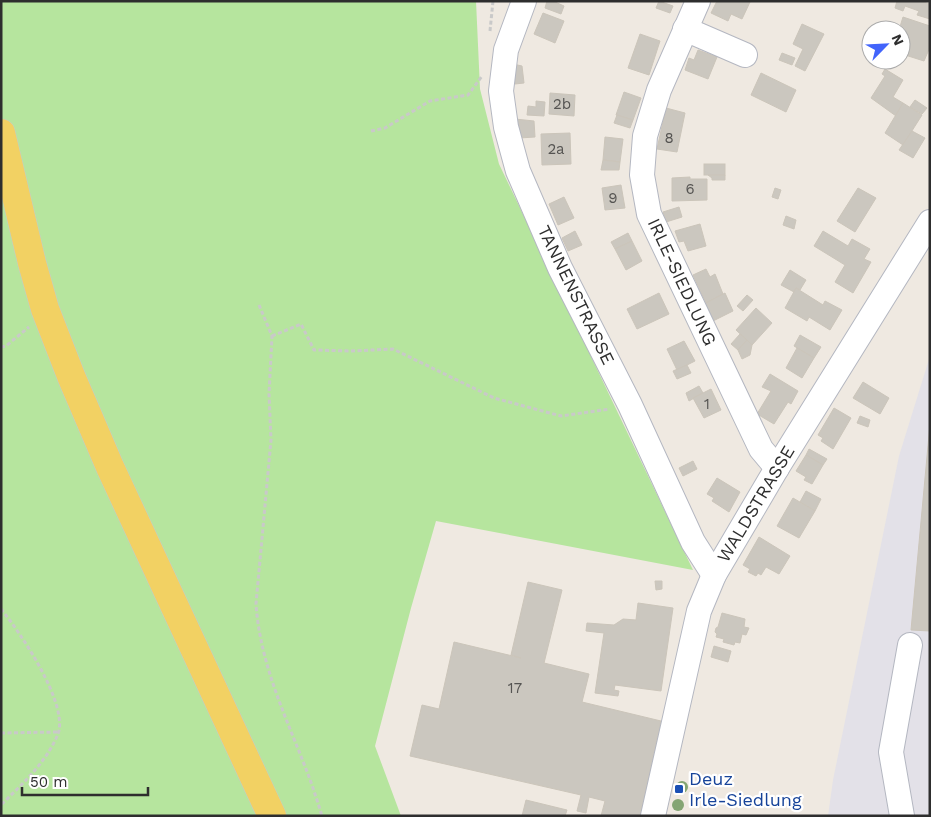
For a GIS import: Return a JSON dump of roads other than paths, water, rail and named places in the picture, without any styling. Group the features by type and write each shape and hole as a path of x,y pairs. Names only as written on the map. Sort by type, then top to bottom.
{"main road":[{"path":"1,133 45,309 70,376 110,467 272,816"}],"street":[{"name":"TANNENSTRASSE","path":"524,1 506,50 501,91 506,127 518,171 560,268 630,406 693,542 714,575"},
{"name":"IRLE-SIEDLUNG","path":"698,1 659,90 644,136 642,175 649,214 761,449 777,468"},
{"path":"685,29 745,56"},
{"name":"WALDSTRASSE","path":"652,816 699,611 714,575 777,468 930,222"},
{"path":"902,816 891,752 910,645"}],"place":[{"name":"Deuz Irle-Siedlung","path":"679,789"}]}
